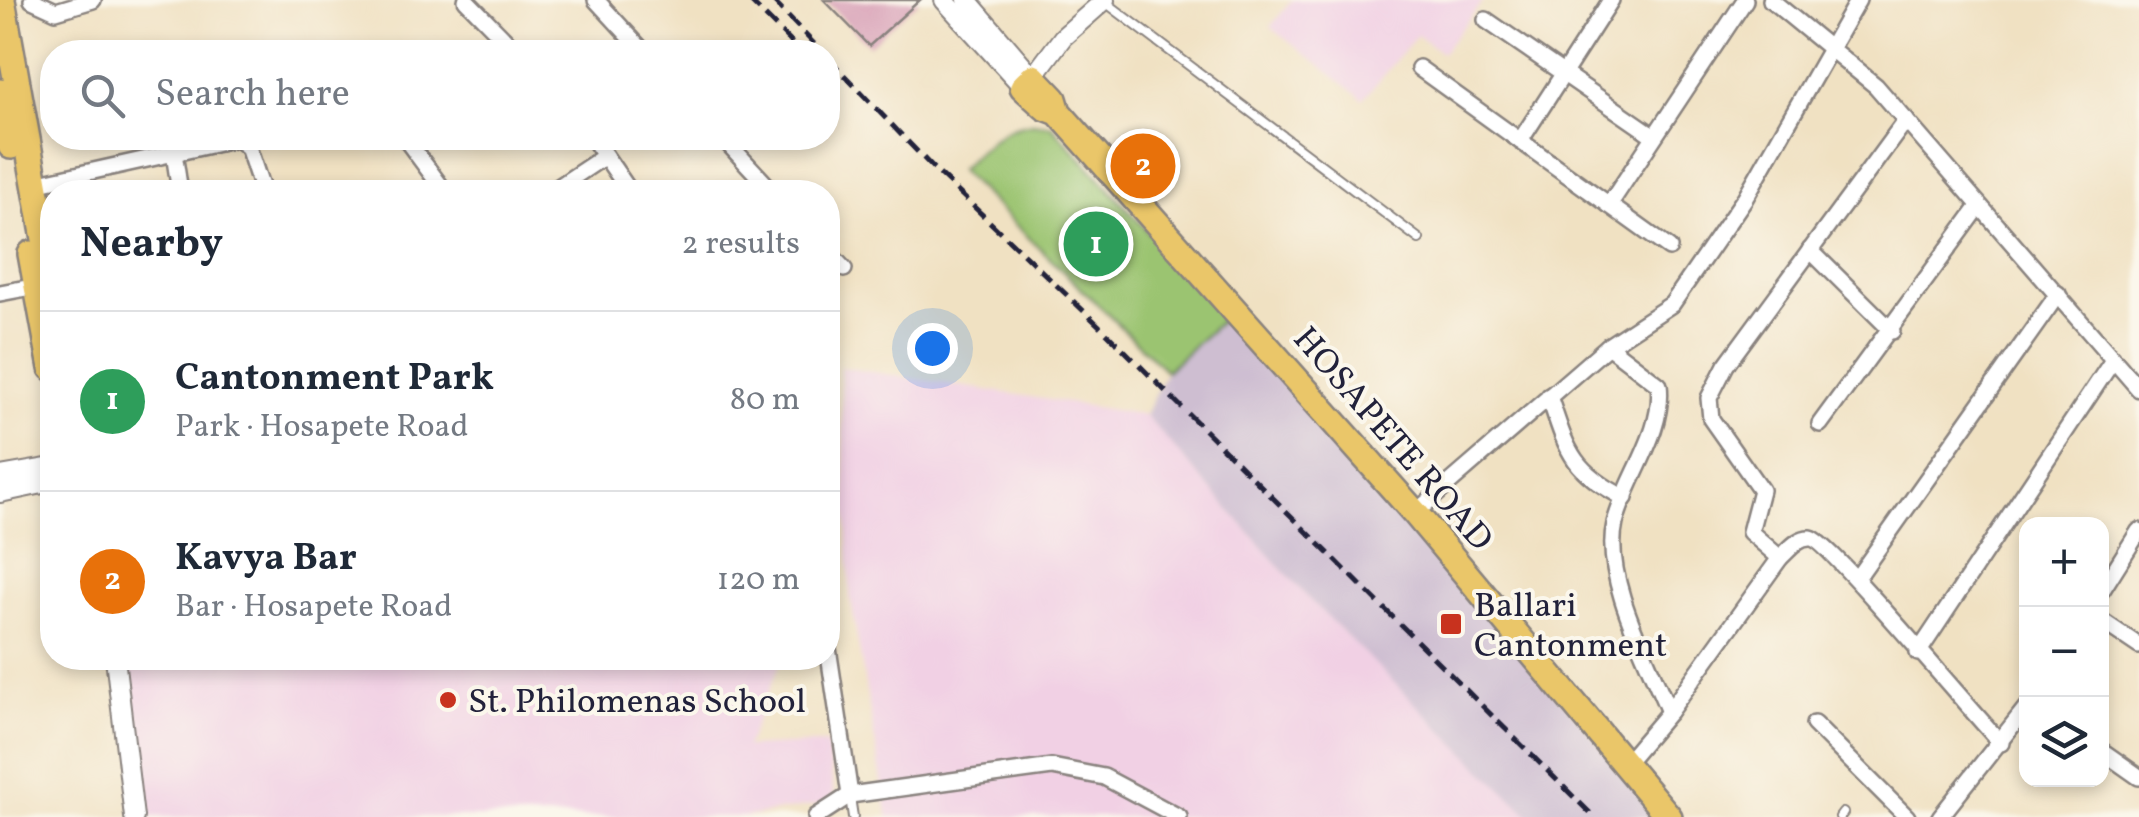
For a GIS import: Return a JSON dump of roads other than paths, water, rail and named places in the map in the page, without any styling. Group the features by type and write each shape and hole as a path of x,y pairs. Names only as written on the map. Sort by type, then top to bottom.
{"highway":[{"path":"2,0 40,233"},
{"name":"HOSAPETE ROAD","path":"1028,82 1045,108 1058,112 1415,513 1670,817"},
{"path":"0,92 40,261"}],"street":[{"path":"32,0 56,10 93,0"},
{"path":"466,0 505,40"},
{"path":"596,0 633,40"},
{"path":"944,0 1028,82"},
{"path":"966,0 1028,82"},
{"path":"1609,205 1745,0"},
{"path":"1771,0 1832,48 1906,120 1978,208 2139,389"},
{"path":"1415,513 1608,346 1672,304 1745,198 1858,0"},
{"path":"1028,82 1062,37 1104,1"},
{"path":"1520,140 1605,2"},
{"path":"1486,20 1654,136"},
{"path":"1419,68 1668,248"},
{"path":"1780,558 1753,537 1750,525 1761,490 1708,409 1726,365 1906,120"},
{"path":"53,180 189,150"},
{"path":"249,150 259,180"},
{"path":"414,150 435,180"},
{"path":"601,150 622,180"},
{"path":"733,150 762,180"},
{"path":"174,153 178,180"},
{"path":"569,180 605,156"},
{"path":"35,184 40,183"},
{"path":"1820,424 1892,331 1978,208"},
{"path":"1810,250 1892,331"},
{"path":"840,265 844,269"},
{"path":"0,294 40,283"},
{"path":"1856,578 2058,294"},
{"path":"1608,346 1652,376 1661,397 1616,521 1614,568 1669,712"},
{"path":"1918,653 2112,360"},
{"path":"1549,396 1569,456 1579,470 1625,498"},
{"path":"0,476 40,469"},
{"path":"0,493 40,485"},
{"path":"2109,579 2139,531"},
{"path":"1624,765 1669,712 1780,558 1799,540 1818,540 1856,578 2001,743"},
{"path":"2109,626 2139,646"},
{"path":"116,670 134,817"},
{"path":"831,670 850,795"},
{"path":"1940,817 2019,718"},
{"path":"1814,724 1907,817"},
{"path":"2109,756 2139,777"},
{"path":"816,817 850,795 1052,767 1104,777 1179,817"}],"lane":[{"path":"1104,1 1419,239"},
{"path":"850,795 854,817"}],"railway":[{"path":"749,0 789,40"},
{"path":"772,0 810,40"},
{"path":"840,71 933,168 1109,335 1594,817"}],"place":[{"name":"Kavya Bar","path":"1143,166"},
{"name":"Cantonment Park","path":"1096,244"},
{"name":"Ballari Cantonment","path":"1451,624"},
{"name":"St. Philomenas School","path":"448,700"}]}
